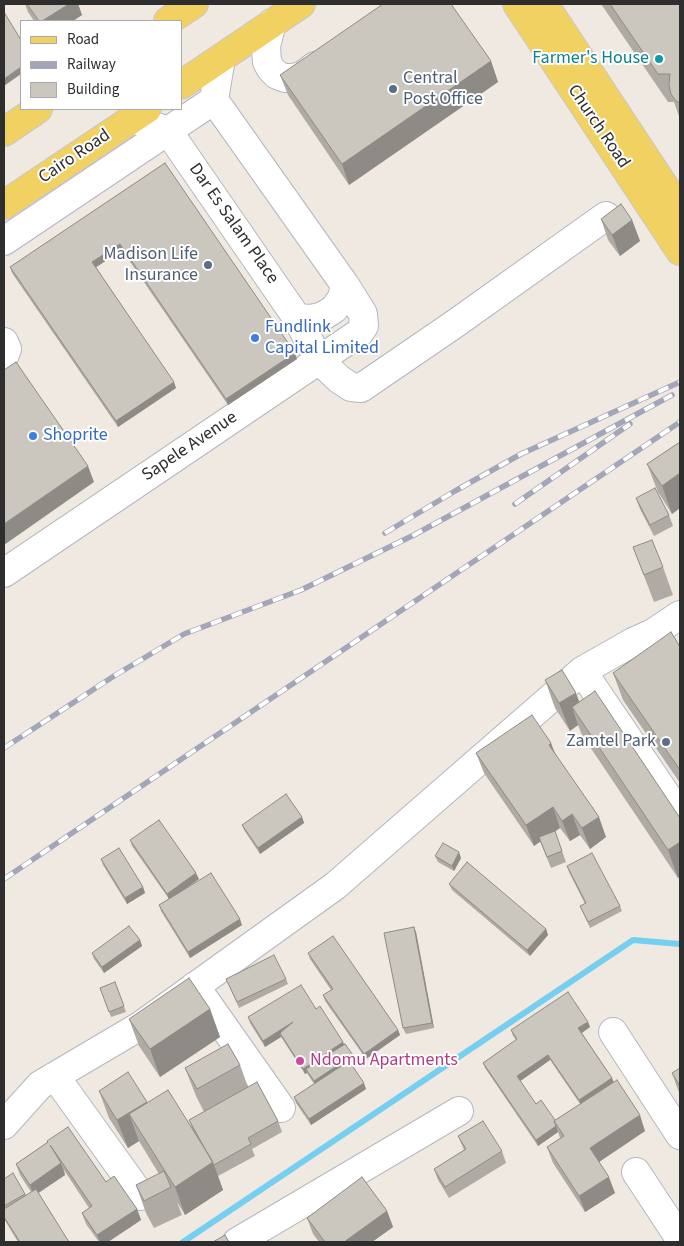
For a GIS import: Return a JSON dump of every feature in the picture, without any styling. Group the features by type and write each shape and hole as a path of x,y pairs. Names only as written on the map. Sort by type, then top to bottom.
{"main road":[{"path":"170,20 194,4"},
{"path":"182,84 301,4"},
{"name":"Church Road","path":"517,4 680,251"},
{"name":"Church Road","path":"544,4 680,210"},
{"path":"4,132 37,110"},
{"name":"Cairo Road","path":"4,205 15,185 140,114"}],"street":[{"path":"272,23 266,46 267,62 277,75 285,78 302,76 333,54"},
{"path":"221,58 214,100 345,285 342,298 324,316 311,319 297,318"},
{"path":"4,241 214,100"},
{"path":"140,114 168,131"},
{"name":"Dar Es Salam Place","path":"168,131 297,318 319,360 339,379 351,387 361,388 606,216"},
{"name":"Sapele Avenue","path":"4,573 359,333 364,326 364,314 345,285"},
{"path":"4,342 7,349 4,358"},
{"path":"4,1125 40,1085 140,1026 336,886 582,671 652,633 680,615"},
{"path":"582,671 680,815"},
{"path":"196,986 281,1108"},
{"path":"613,1032 680,1135"},
{"path":"55,1076 141,1196"},
{"path":"237,1242 459,1111"},
{"path":"636,1172 680,1239"}],"building":[{"path":"27,4 69,4 44,20 38,20"},
{"name":"Central Post Office","path":"383,4 451,4 491,61 342,164 280,75"},
{"name":"Farmer's House","path":"610,4 680,4 680,103 671,94 669,85 670,74 658,74"},
{"path":"4,12 20,38 20,68 4,79"},
{"path":"165,163 295,353 226,399 120,244 92,262 174,382 116,421 10,267"},
{"path":"621,204 632,220 612,235 601,219"},
{"name":"Shoprite","path":"16,362 88,466 4,524 4,370"},
{"path":"680,442 680,473 662,486 647,464"},
{"path":"655,488 669,515 650,525 636,498"},
{"path":"652,540 663,567 644,575 633,547"},
{"path":"671,632 680,647 680,770 613,673"},
{"path":"562,670 576,693 559,703 545,680"},
{"path":"595,691 680,818 680,842 668,850 572,707"},
{"path":"532,715 551,743 549,745 599,817 582,828 572,814 562,821 553,807 526,825 476,753"},
{"path":"286,794 302,817 258,848 242,825"},
{"path":"159,820 196,873 167,894 130,840"},
{"path":"555,831 562,851 547,857 539,837"},
{"path":"443,843 459,852 452,866 435,856"},
{"path":"119,848 143,887 125,898 101,859"},
{"path":"592,853 620,906 588,922 580,906 586,903 567,866"},
{"path":"467,862 546,929 527,950 449,884"},
{"path":"211,873 240,919 188,952 159,905"},
{"path":"129,926 140,940 102,967 92,953"},
{"path":"414,927 432,1023 403,1028 384,933"},
{"path":"333,936 398,1030 364,1054 323,995 333,989 308,953"},
{"path":"274,955 286,979 237,1002 226,979"},
{"path":"189,978 210,1009 150,1049 129,1019"},
{"path":"115,982 124,1006 109,1012 100,988"},
{"path":"301,985 316,1009 320,1006 343,1042 303,1069 280,1033 293,1022 263,1041 248,1017"},
{"path":"568,992 588,1022 578,1028 612,1078 579,1100 548,1055 517,1076 536,1104 541,1100 555,1120 556,1126 536,1140 483,1063 517,1039 511,1030"},
{"path":"228,1044 240,1065 197,1089 185,1068"},
{"path":"345,1044 353,1055 314,1081 306,1069"},
{"path":"349,1061 364,1083 309,1119 294,1097"},
{"path":"680,1068 680,1086 672,1073"},
{"path":"128,1072 147,1102 117,1120 99,1091"},
{"path":"617,1080 640,1115 590,1148 609,1177 579,1196 547,1147 564,1136 554,1121"},
{"path":"257,1082 278,1121 248,1138 251,1144 214,1165 189,1120"},
{"path":"168,1090 213,1162 175,1187 129,1114"},
{"path":"483,1121 502,1151 445,1187 434,1169 466,1149 458,1136"},
{"path":"68,1127 106,1182 114,1176 137,1209 97,1235 82,1213 92,1206 50,1145 61,1163 30,1185 16,1164"},
{"path":"164,1171 171,1187 144,1201 136,1185"},
{"path":"13,1173 25,1194 4,1206 4,1179"},
{"path":"362,1177 387,1211 344,1242 325,1242 307,1218"},
{"path":"36,1189 69,1242 20,1242 4,1217 4,1209"},
{"path":"225,1235 229,1242 213,1242"}],"waterway":[{"path":"183,1242 633,940 680,944"}],"railway":[{"path":"385,533 521,454 680,382"},
{"path":"4,748 114,676 184,634 301,590 414,535 672,395"},
{"path":"4,879 680,422"},
{"path":"515,504 630,424"}],"place":[{"name":"Farmer's House","path":"659,59"},
{"name":"Central Post Office","path":"393,89"},
{"name":"Madison Life Insurance","path":"208,265"},
{"name":"Fundlink Capital Limited","path":"255,338"},
{"name":"Shoprite","path":"33,436"},
{"name":"Zamtel Park","path":"666,742"},
{"name":"Ndomu Apartments","path":"300,1061"}]}
